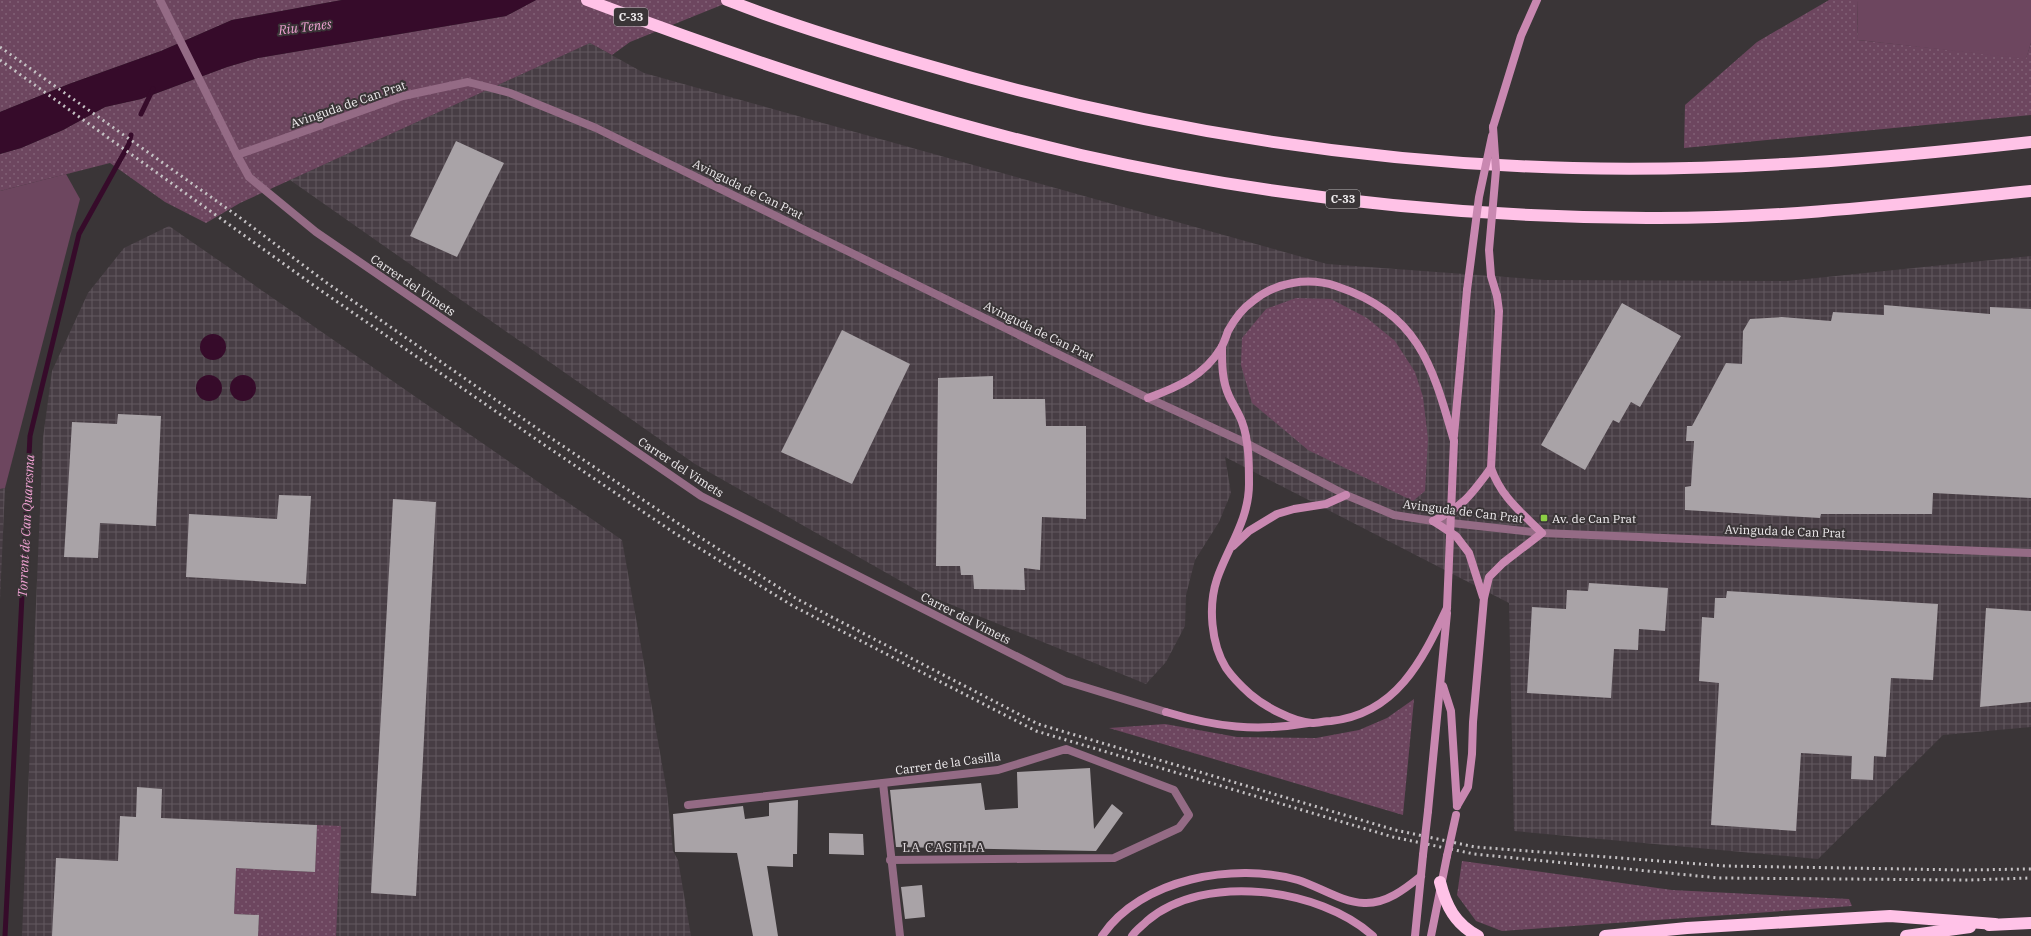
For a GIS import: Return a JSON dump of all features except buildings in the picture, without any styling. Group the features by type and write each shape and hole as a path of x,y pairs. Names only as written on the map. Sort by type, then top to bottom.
{"highway":[{"name":"C-33","path":"587,0 674,33 870,99 985,131 1084,155 1207,180 1297,194 1380,204 1527,215 1650,218 1757,216 1870,208 2031,191"},
{"path":"732,2 864,47 995,85 1129,117 1265,141 1337,151 1453,162 1573,168 1745,167 1906,156 2031,142"},
{"path":"1440,882 1444,898 1455,919 1467,930 1478,936"},
{"path":"1605,936 1687,928 1890,916 1995,924 2031,924"},
{"path":"1906,936 1995,924"}],"street":[{"path":"160,0 237,155"},
{"path":"1415,936 1447,608 1454,440 1467,290 1479,197 1494,127 1521,36 1537,0"},
{"name":"Avinguda de Can Prat","path":"237,155 403,96 468,82 510,93 596,128 1148,398 1246,443 1346,496 1394,515 1433,521 1542,532 2031,553"},
{"path":"1457,806 1468,787 1471,767 1484,598 1489,576 1542,532 1507,499 1496,484 1491,468 1499,311 1497,296 1491,276 1489,250 1496,170 1494,127"},
{"name":"Carrer del Vimets","path":"237,155 249,177 316,232 700,496 1064,681 1166,712 1215,725 1284,727 1311,723"},
{"path":"1148,398 1178,387 1201,372 1210,364 1222,347 1229,331 1239,315 1253,301 1267,292 1286,284 1321,282 1362,296 1384,308 1401,323 1416,342 1438,384 1454,440"},
{"path":"1222,347 1222,366 1225,383 1243,423 1246,443 1248,501 1246,514 1217,580 1213,597 1214,633 1218,649 1226,668 1240,685 1258,701 1280,714 1311,723 1339,720 1361,713 1396,691 1412,674 1428,648 1447,608"},
{"path":"1433,521 1452,512 1468,499 1491,468"},
{"path":"1231,548 1249,531 1278,514 1294,509 1326,504 1346,496"},
{"path":"1433,521 1456,536 1470,553 1484,598"},
{"path":"1431,936 1440,882 1457,806 1451,711 1441,681"},
{"name":"Carrer de la Casilla","path":"688,805 998,770 1066,749 1174,790 1189,815 1179,828 1114,858 890,860"},
{"path":"882,783 900,936"},
{"path":"1102,936 1111,923 1142,899 1175,884 1198,878 1231,873 1263,873 1299,880 1346,899 1364,903 1378,902 1391,897 1421,876"},
{"path":"1132,936 1153,916 1169,906 1222,891 1261,891 1318,904 1358,924 1373,936"}],"shaded area":[{"path":"0,0 342,0 232,20 161,51 69,84 0,112"},
{"path":"536,0 734,0 630,42 612,55 590,43 240,203 206,223 165,202 110,163 0,191 0,154 21,148 63,130 105,107 141,99 227,67 258,58 506,16"},
{"path":"1829,0 1857,0 1858,40 2026,58 2031,43 2031,115 1684,148 1685,105 1757,42"},
{"path":"1857,0 2031,0 2031,43 2026,59 1858,40"},
{"path":"590,43 644,73 1327,264 1545,280 1787,281 2031,256 2031,727 1943,735 1818,859 1514,831 1509,603 1225,457 1231,493 1219,522 1195,560 1186,595 1185,626 1166,662 1146,684 920,592 695,464 290,180"},
{"path":"66,174 80,199 5,488 0,489 0,191"},
{"path":"169,226 622,540 667,792 673,851 678,860 691,936 22,936 43,438 52,371 88,293 124,248"},
{"path":"1296,298 1331,299 1367,318 1395,341 1415,372 1423,397 1428,439 1425,491 1413,501 1308,450 1252,403 1241,365 1242,338 1266,309"},
{"path":"5,488 0,600 0,489"},
{"path":"1414,699 1403,815 1109,728 1165,724 1237,737 1316,738 1359,730 1387,718"},
{"path":"317,825 341,826 336,936 258,936 259,915 234,914 236,868 315,872"},
{"path":"1462,861 1672,890 1849,899 1852,906 1502,931 1476,921 1457,895"}],"water":[{"name":"Riu Tenes","path":"342,0 536,0 506,16 258,58 227,67 141,99 105,107 63,130 21,148 0,154 0,112 69,84 161,51 232,20"},
{"path":"213,334 222,338 226,347 222,356 213,360 204,356 200,347 204,338"},
{"path":"209,375 218,379 222,388 218,397 209,401 200,397 196,388 200,379"},
{"path":"243,375 252,379 256,388 252,397 243,401 234,397 230,388 234,379"}],"waterway":[{"name":"Torrent de Can Quaresma","path":"141,114 153,89"},
{"name":"Torrent de Can Quaresma","path":"5,936 30,436 79,234 129,144 131,135"}],"railway":[{"path":"0,47 239,217 327,283 548,436 676,522 797,599 1038,724 1395,830 1475,847 1726,866 1964,870 2031,869"},
{"path":"0,60 323,292 673,532 793,606 1036,731 1393,837 1474,854 1719,878 1968,880 2031,878"}],"place":[{"name":"Av. de Can Prat","path":"1544,518"}],"district":[{"name":"LA CASILLA","path":"944,847"}]}
